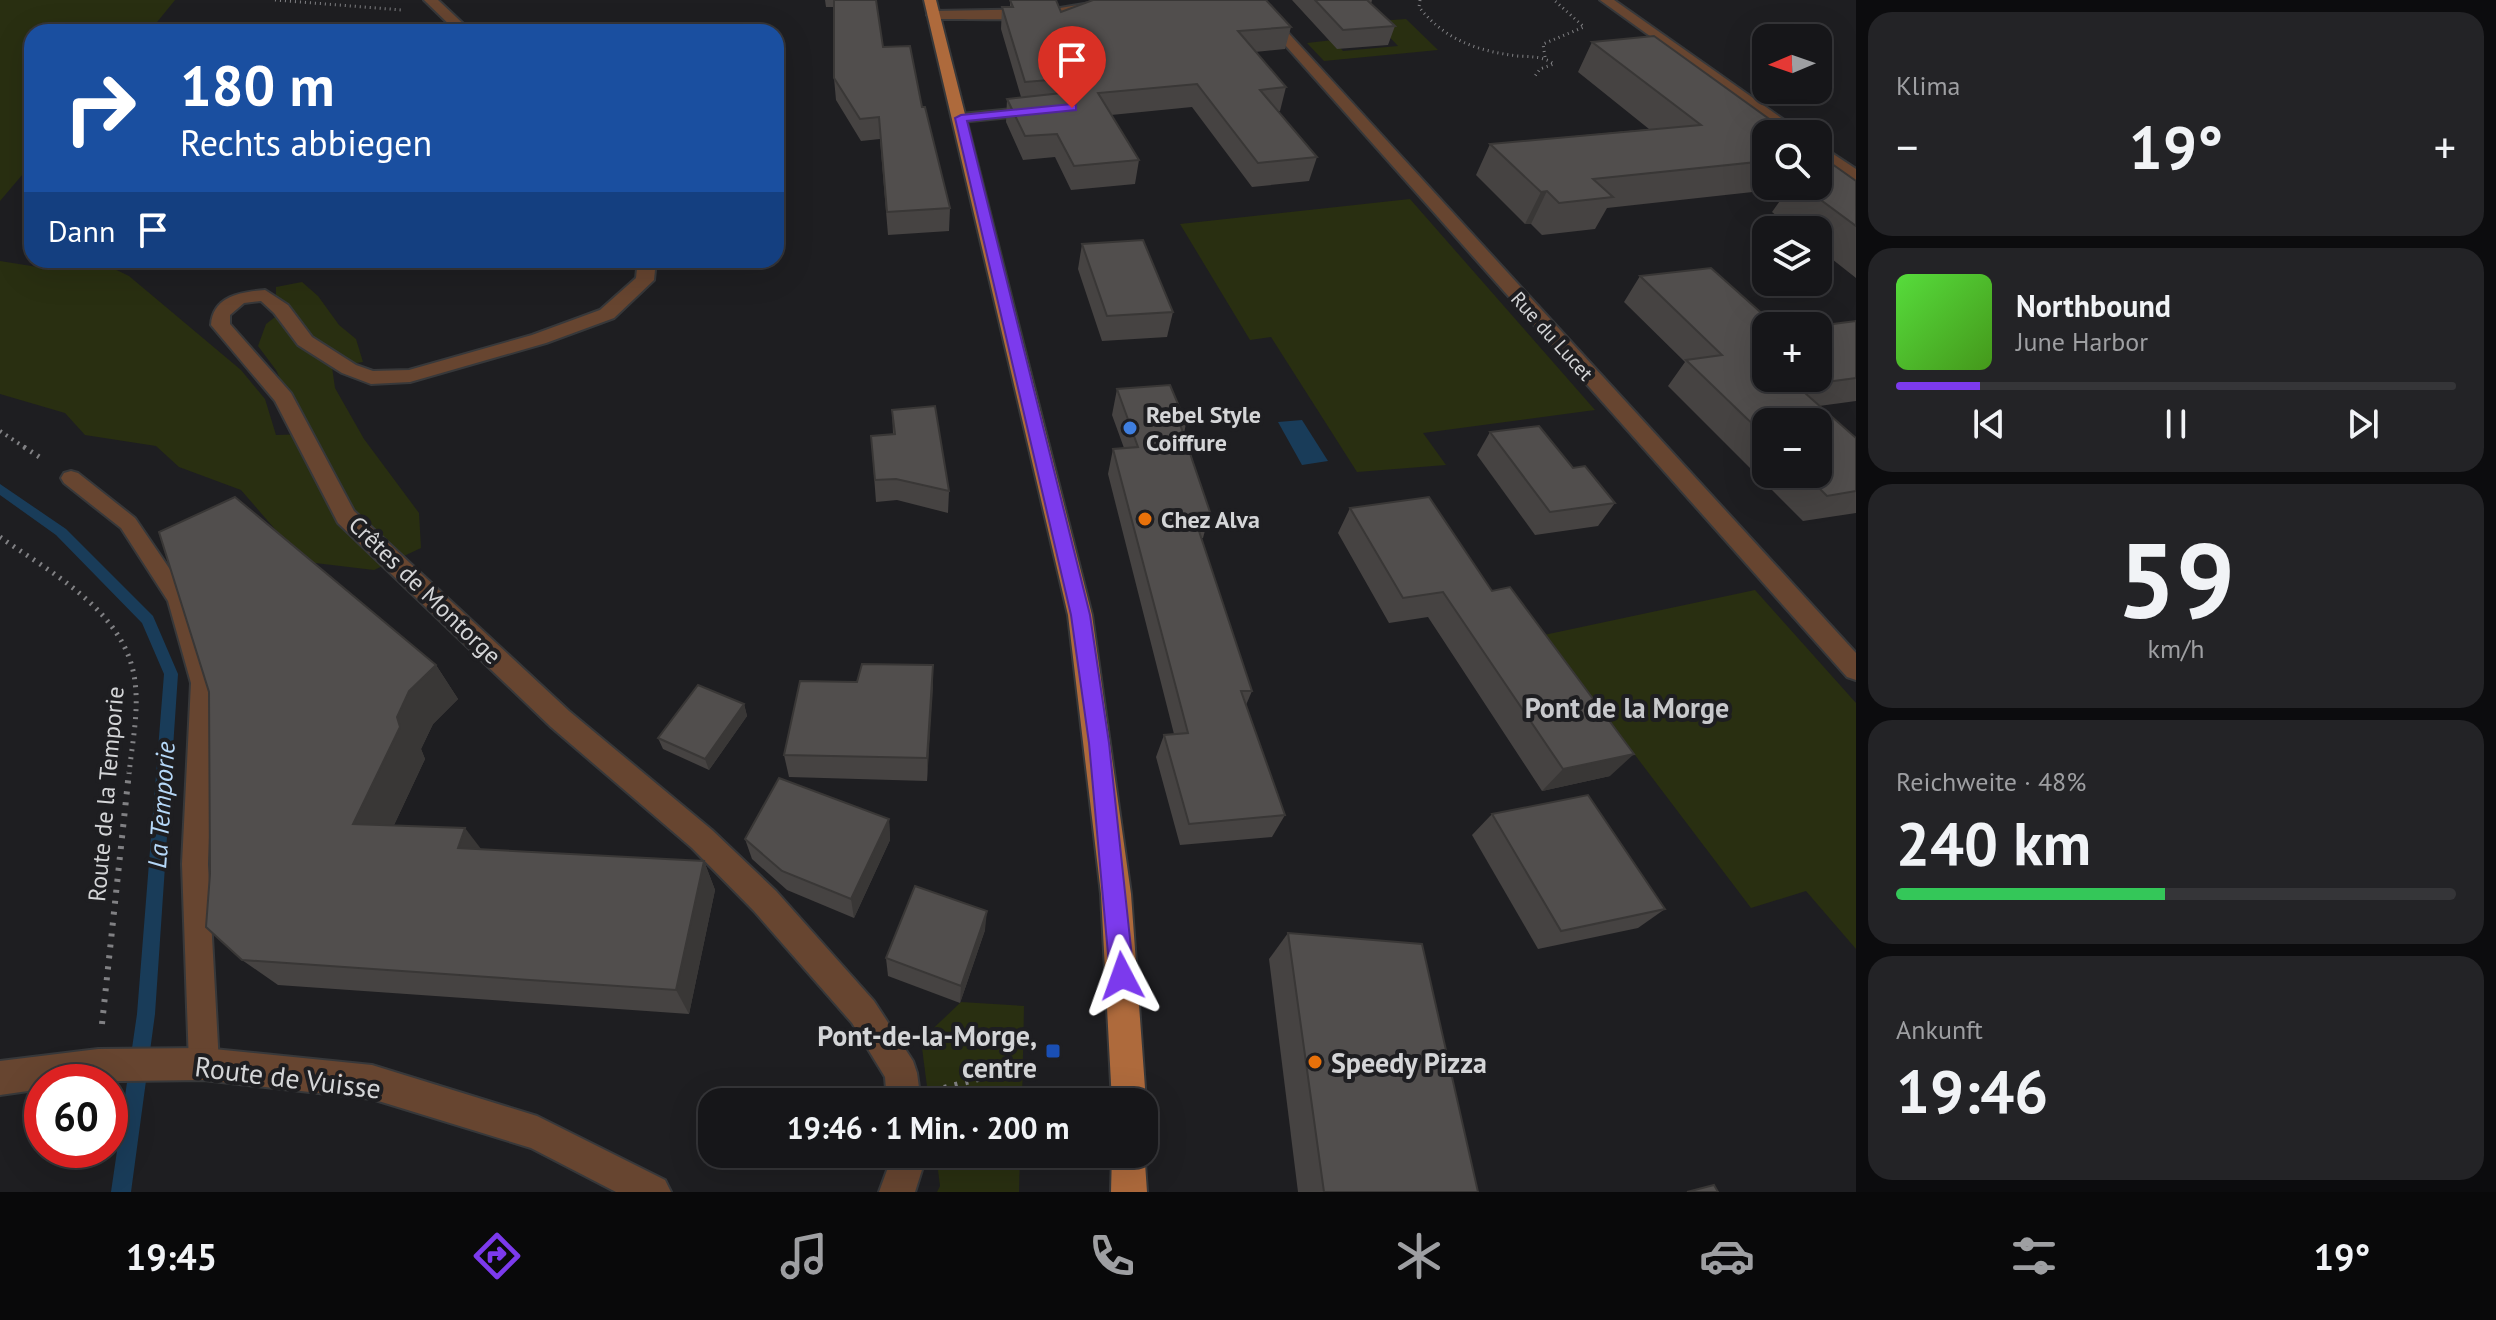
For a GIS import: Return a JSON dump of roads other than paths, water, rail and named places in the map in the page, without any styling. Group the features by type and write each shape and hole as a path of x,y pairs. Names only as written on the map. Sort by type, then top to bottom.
{"main road":[{"path":"932,7 1080,615 1116,894 1128,1088"},
{"path":"1129,1168 1129,1192"}],"street":[{"path":"430,0 456,24"},
{"path":"932,7 1077,10 1103,7 1122,0"},
{"name":"Rue du Lucet","path":"1251,0 1856,670"},
{"path":"1606,0 1776,120"},
{"path":"1832,159 1856,176"},
{"name":"Crêtes de Montorge","path":"646,268 645,280 607,314 539,339 410,376 371,378 349,369 305,341 281,309 265,295 239,298 221,313 220,325 284,398 346,517 560,719 702,839 765,901 863,1012 901,1073 903,1088"},
{"name":"Route de Vuisse","path":"0,1078 101,1064 200,1064 372,1082 537,1133 653,1192"},
{"path":"897,1192 905,1168"}],"lane":[{"path":"961,118 1057,109"},
{"path":"71,478 128,523 178,599 203,683 195,864 200,1064"}],"water":[{"path":"1302,420 1328,461 1302,465 1278,422"}],"waterway":[{"name":"La Temporie","path":"0,489 61,532 148,620 171,674 146,1014 121,1192"}],"place":[{"name":"Rebel Style Coiffure","path":"1130,428"},
{"name":"Chez Alva","path":"1145,519"},
{"name":"Pont-de-la-Morge, centre","path":"1053,1051"},
{"name":"Speedy Pizza","path":"1315,1062"}],"district":[{"name":"Pont de la Morge","path":"1627,707"}]}
